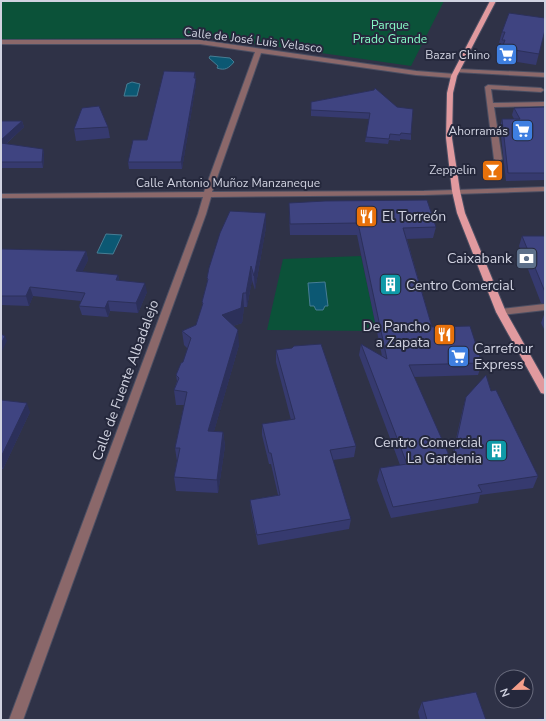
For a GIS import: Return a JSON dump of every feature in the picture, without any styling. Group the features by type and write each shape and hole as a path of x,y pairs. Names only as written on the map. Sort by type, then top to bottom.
{"main road":[{"path":"493,1 456,74 450,93 449,138 456,191 461,212 501,312 545,390"}],"street":[{"name":"Calle de José Luis Velasco","path":"1,42 200,42 416,73 545,75"},
{"name":"Calle de Fuente Albadalejo","path":"16,720 202,214 259,50"},
{"path":"528,74 530,80 543,90"},
{"path":"498,159 488,87 543,90"},
{"path":"491,105 545,104"},
{"name":"Calle Antonio Muñoz Manzaneque","path":"1,196 424,194 456,191 545,189"},
{"path":"501,312 545,307"}],"green space":[{"name":"Parque Prado Grande","path":"1,1 444,1 411,66 217,38 1,39"},
{"path":"361,256 377,331 267,330 283,259"}],"water":[{"path":"210,56 230,58 234,62 227,68 220,69 217,68 218,66 209,58"},
{"path":"132,82 140,84 137,96 124,96 127,84"},
{"path":"106,234 122,235 113,254 97,253"},
{"path":"325,282 328,306 325,306 323,310 316,310 314,306 310,306 308,283"}],"building":[{"path":"509,13 545,18 545,30 539,54 502,48 505,40 502,40 505,32 502,32"},
{"path":"164,71 195,72 194,78 196,78 181,162 128,162 133,140 147,140"},
{"path":"375,88 397,107 413,109 411,134 390,134 389,139 366,137 370,113 311,110 311,102 374,90"},
{"path":"99,106 108,127 74,129 82,108"},
{"name":"Ahorramás","path":"545,107 545,173 508,173 502,119 520,119 514,108"},
{"path":"1,121 22,121 1,140"},
{"path":"1,143 43,149 42,162 1,162"},
{"path":"427,200 436,227 403,228 432,327 470,326 482,363 409,365 452,462 466,397 486,375 491,391 496,390 538,476 478,485 482,492 393,507 380,468 407,464 361,344 387,359 358,223 290,224 289,203 325,201"},
{"path":"230,211 266,213 254,276 251,266 246,293 243,293 241,308 222,315 238,330 208,431 223,432 217,480 174,477 180,448 175,448 187,392 174,390 179,378 176,375 181,363 183,362 191,338 182,331 196,325 203,303 209,268 220,233"},
{"path":"522,236 545,236 545,292"},
{"path":"1,249 86,251 76,271 118,275 116,280 145,283 136,303 108,301 105,308 79,306 85,293 30,287 26,296 1,296"},
{"path":"1,334 5,336 1,344"},
{"path":"321,344 356,446 330,450 351,519 257,535 250,500 280,495 271,453 269,453 262,424 295,419 276,350 292,348 294,346"},
{"path":"1,400 27,403 1,457"},
{"path":"476,692 486,720 427,720 422,702"},
{"path":"545,718 545,720 534,720"}],"place":[{"name":"Bazar Chino","path":"506,55"},
{"name":"Ahorramás","path":"523,131"},
{"name":"Zeppelin","path":"492,170"},
{"name":"El Torreón","path":"367,216"},
{"name":"Caixabank","path":"527,258"},
{"name":"Centro Comercial","path":"391,285"},
{"name":"De Pancho a Zapata","path":"445,334"},
{"name":"Carrefour Express","path":"458,356"},
{"name":"Centro Comercial La Gardenia","path":"497,450"}]}
